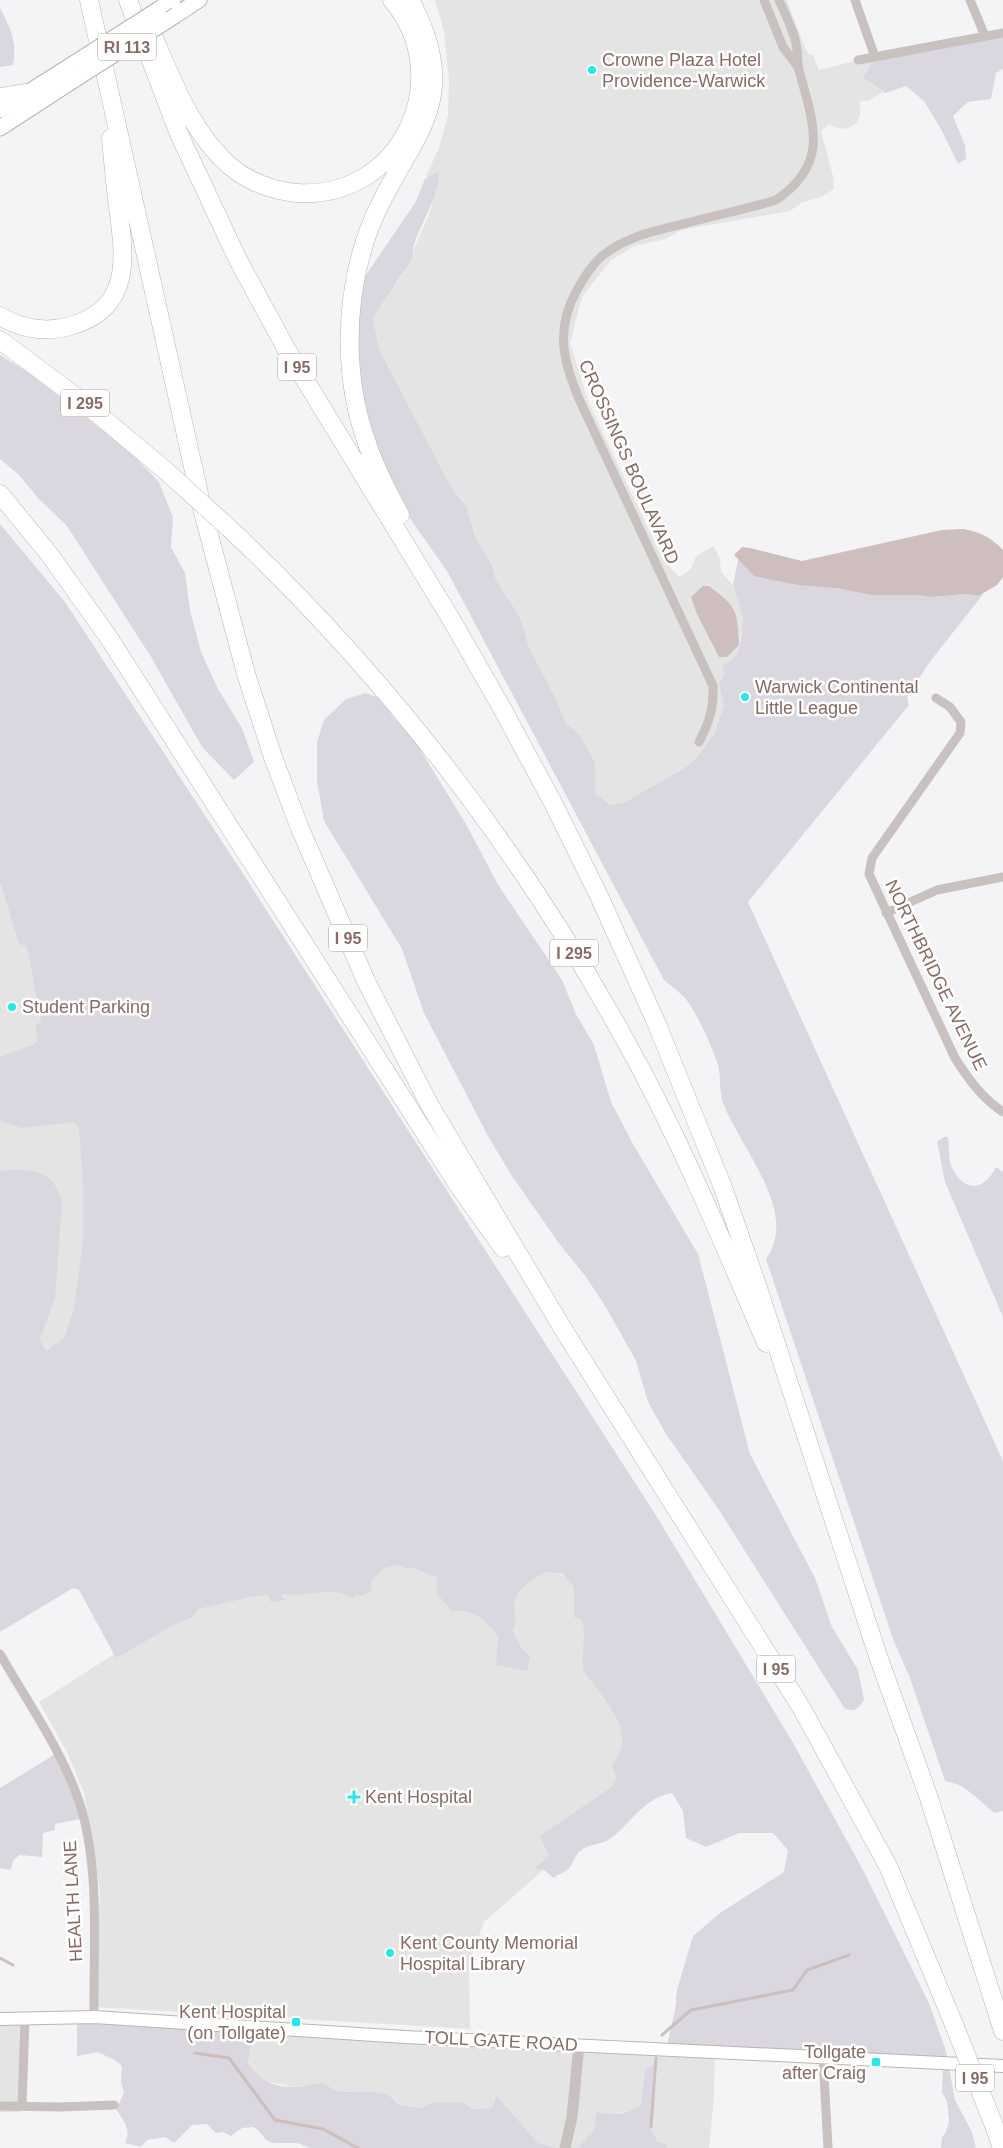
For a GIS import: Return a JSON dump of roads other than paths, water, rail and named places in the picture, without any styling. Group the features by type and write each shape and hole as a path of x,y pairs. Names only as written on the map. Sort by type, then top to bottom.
{"highway":[{"path":"85,0 97,35"},
{"name":"I 95","path":"89,0 204,516 244,665 272,757 299,826 366,981 397,1044 447,1134 563,1329 810,1723 888,1866 955,2027 1001,2148"},
{"name":"I 95","path":"128,0 179,134 218,221 250,283 305,382 469,649 564,826 618,935 660,1030 731,1209 885,1674 929,1798 1003,2031"},
{"path":"136,0 180,97 197,125 218,153 238,172 253,181 280,191 304,193 342,187 363,177 388,157 408,130 418,101 420,65 410,28 392,0"},
{"path":"410,0 424,29 431,50 434,80 431,102 421,132 389,186 365,243 352,303 350,325 351,368 360,418 374,461 469,649"},
{"path":"0,316 30,328 62,328 80,322 96,313 109,301 118,288 122,273 123,244 114,170 107,78"},
{"path":"0,97 26,93"},
{"name":"I 295","path":"0,340 87,405 166,471 230,529 316,615 407,718 476,807 554,920 616,1023 672,1130 715,1224 810,1446"},
{"path":"0,494 44,547 90,610 157,710 458,1185 563,1329"},
{"path":"0,508 90,610"}],"main road":[{"name":"RI 113","path":"0,128 159,8 174,7 199,0"},
{"name":"RI 113","path":"0,110 26,93 75,71 174,7"},
{"name":"TOLL GATE ROAD","path":"0,2019 25,2020 94,2017 405,2037 1003,2066"}],"street":[{"name":"CROSSINGS BOULAVARD","path":"764,0 783,47 798,67"},
{"name":"CROSSINGS BOULAVARD","path":"699,742 711,718 714,704 713,686 567,370 563,343 566,320 573,298 587,272 602,256 622,243 643,234 776,200 794,188 809,164 814,146 813,117 798,67 796,41 779,0"},
{"path":"855,0 875,56"},
{"path":"970,0 985,36"},
{"path":"858,60 1003,32"},
{"name":"NORTHBRIDGE AVENUE","path":"936,698 950,707 961,722 960,733 872,858 869,874 955,1058 973,1085 989,1103 1003,1112"},
{"path":"886,913 937,890 1003,877"},
{"name":"HEALTH LANE","path":"0,1654 66,1769 79,1802 91,1862 94,2017"},
{"path":"22,2106 25,2020"},
{"path":"565,2148 572,2116 579,2045"},
{"path":"823,2057 828,2148"},
{"path":"0,2106 94,2107 114,2105"}],"waterway":[{"path":"662,2035 691,2010 793,1990 807,1970 849,1955"},
{"path":"0,1958 13,1965"},
{"path":"195,2053 229,2058 275,2120 323,2129 358,2148"},
{"path":"651,2127 656,2058"}],"place":[{"name":"Crowne Plaza Hotel Providence-Warwick","path":"592,70"},
{"name":"Warwick Continental Little League","path":"745,697"},
{"name":"Student Parking","path":"12,1007"},
{"name":"Kent Hospital","path":"354,1797"},
{"name":"Kent County Memorial Hospital Library","path":"390,1953"},
{"name":"Kent Hospital (on Tollgate)","path":"296,2022"},
{"name":"Tollgate after Craig","path":"876,2062"}]}
